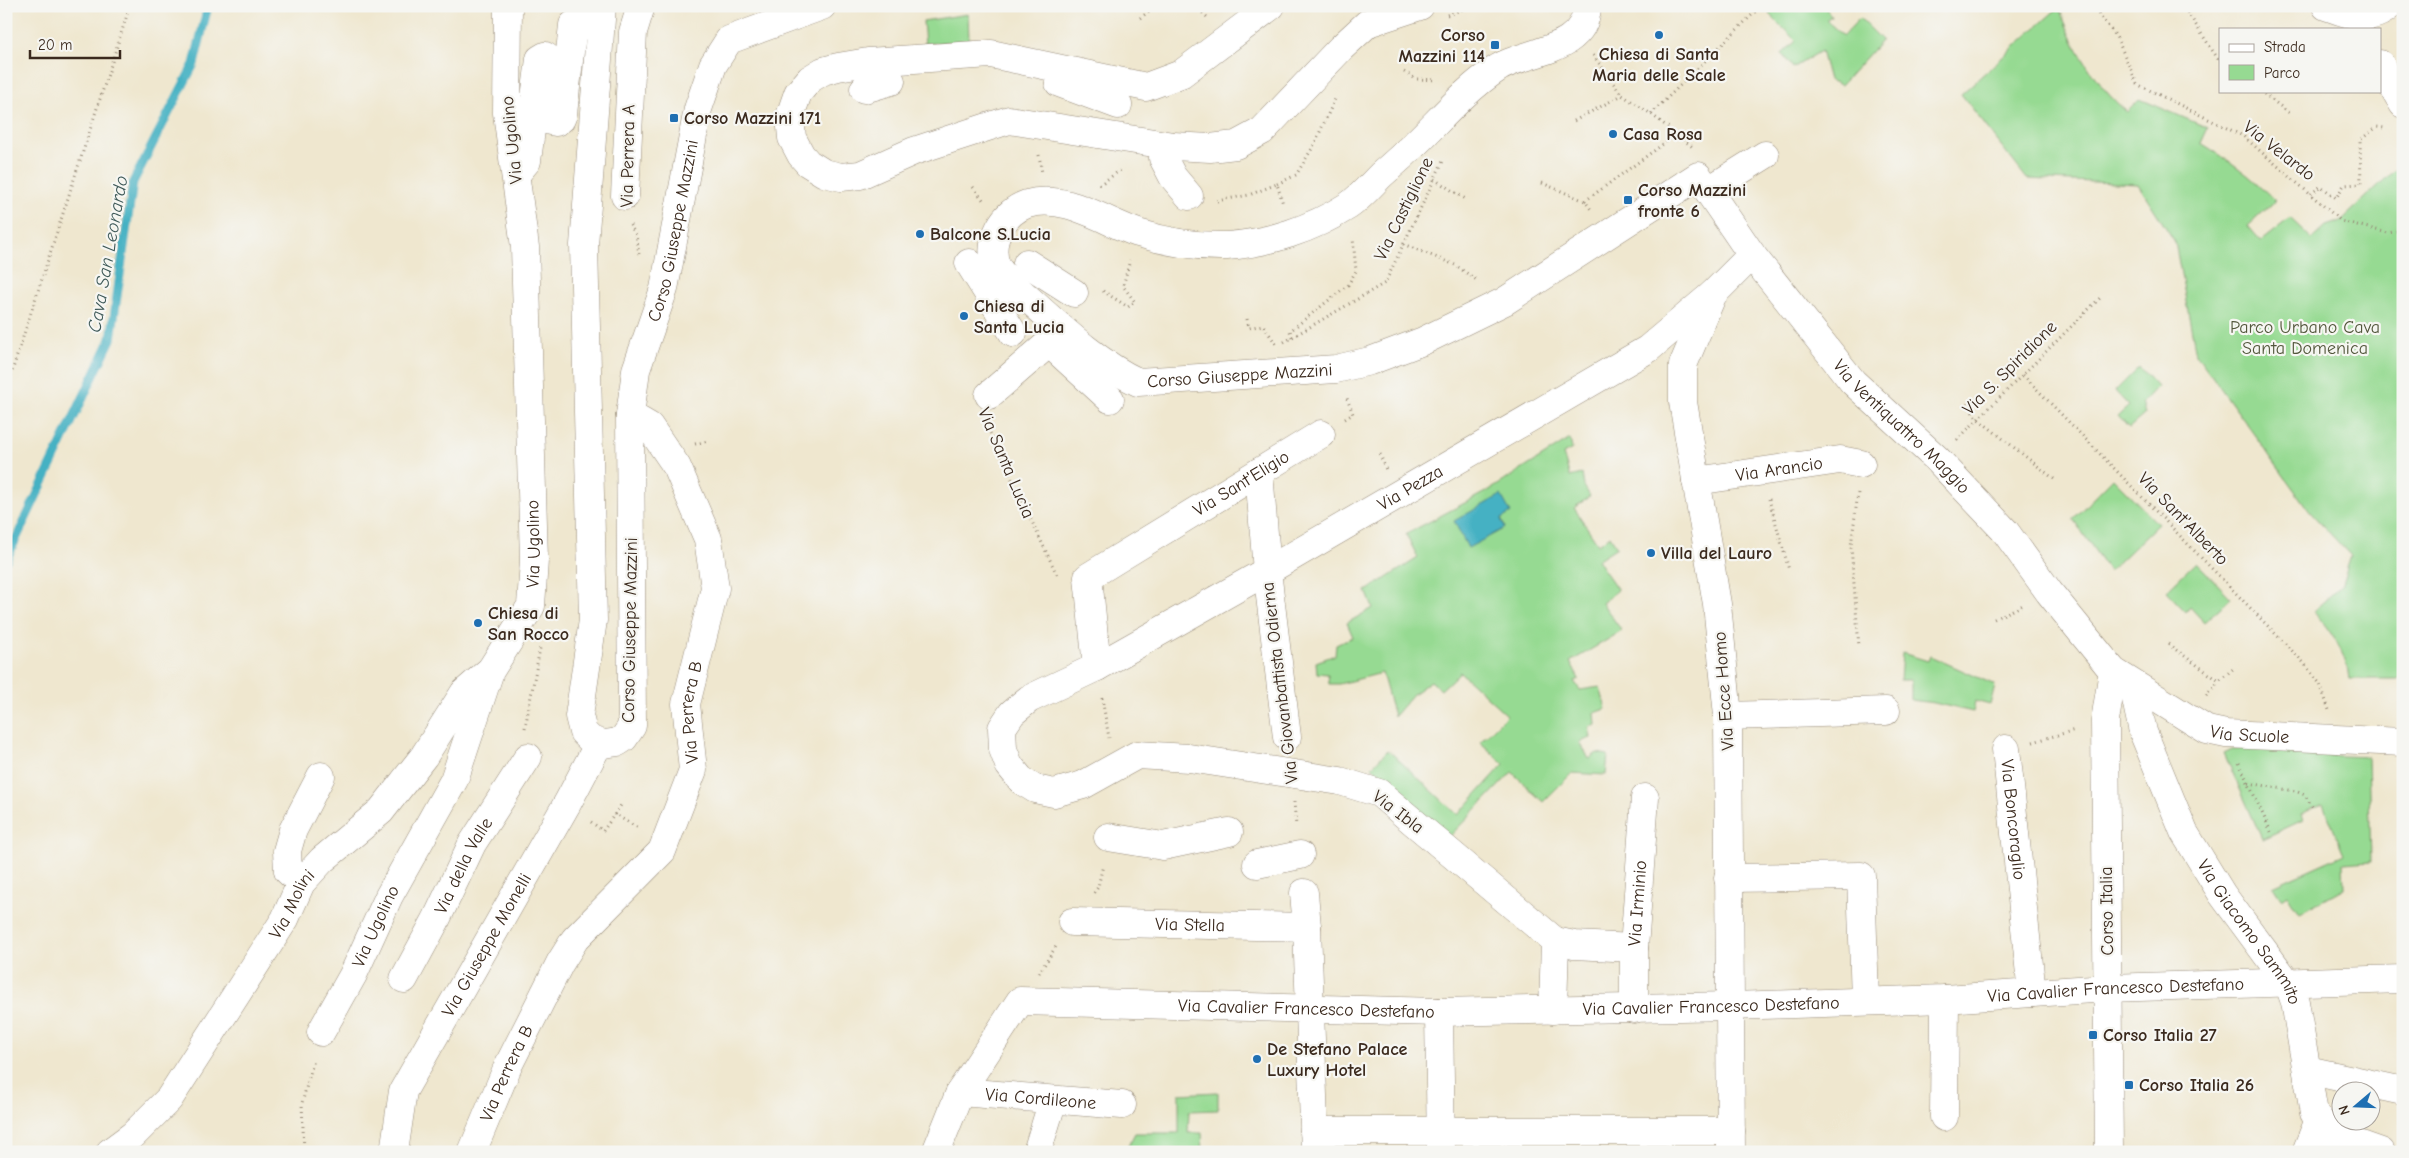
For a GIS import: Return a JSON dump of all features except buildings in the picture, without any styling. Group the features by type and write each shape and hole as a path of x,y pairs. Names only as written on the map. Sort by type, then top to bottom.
{"street":[{"name":"Via Ugolino","path":"321,1032 353,975 389,896 454,780 490,670 531,606 534,560 525,247 506,113 508,6"},
{"name":"Via Perrera A","path":"625,196 633,32 640,6"},
{"name":"Corso Giuseppe Mazzini","path":"599,743 611,744 624,738 632,726 630,415 636,370 664,289 698,109 713,65 729,40 822,6"},
{"path":"1271,6 1181,74 1146,87 991,54 868,62 823,71 810,79 798,93 790,116 792,138 801,155 808,163 824,173 841,177 860,175 914,151 1009,120 1173,146 1210,148 1236,145 1262,131 1341,48 1368,23 1420,6"},
{"name":"Corso Giuseppe Mazzini","path":"1586,6 1582,26 1568,41 1498,68 1450,107 1423,136 1350,205 1320,222 1283,236 1228,246 1181,245 1130,230 1063,203 1044,200 1025,205 1010,213 999,226 995,239 996,264 1007,280 1100,360 1120,374 1138,382 1336,369 1370,362 1423,341 1505,300 1608,234 1703,183 1765,155"},
{"path":"2326,6 2361,23 2389,6"},
{"path":"515,175 527,161 540,59 545,56 552,61 546,114 550,121 556,122 561,119 563,114 573,25 601,16 584,245 593,620 579,716 583,732 599,743"},
{"path":"864,89 898,78 988,67 1052,81 1118,105"},
{"path":"2382,70 2398,116"},
{"path":"1163,158 1173,177 1189,196"},
{"name":"Via Ventiquattro Maggio","path":"1703,183 1752,255 1853,382 1937,459 2005,531 2049,592 2123,678"},
{"name":"Via Ecce Homo","path":"1731,1141 1728,716 1717,604 1683,402 1683,365 1713,294 1752,255"},
{"path":"969,263 1013,333"},
{"path":"1027,264 1074,294"},
{"name":"Via Pezza","path":"1136,755 1083,785 1054,793 1035,790 1022,781 1009,765 1003,749 1002,728 1012,713 1043,691 1097,667 1268,571 1648,350 1713,294"},
{"name":"Via Santa Lucia","path":"989,395 1049,343 1110,399"},
{"name":"Via Perrera B","path":"472,1152 508,1066 560,964 575,939 662,851 693,770 686,704 715,588 708,539 677,467 649,426 630,415"},
{"name":"Via Sant'Eligio","path":"1088,577 1321,434"},
{"name":"Via Arancio","path":"1696,481 1840,460 1861,464"},
{"name":"Via Giovanbattista Odierna","path":"1259,472 1286,737"},
{"path":"1088,577 1097,667"},
{"name":"Via Molini","path":"110,1152 133,1135 169,1099 284,919 301,882 322,860 381,811 424,756 464,692 490,670"},
{"name":"Corso Italia","path":"2109,1152 2105,721 2123,678"},
{"name":"Via Scuole","path":"2123,678 2207,730 2226,734 2403,742"},
{"name":"Via Giacomo Sammito","path":"2123,678 2184,832 2222,894 2289,984 2295,1002 2314,1113 2330,1134 2365,1149"},
{"path":"1728,716 1886,711"},
{"name":"Via Giuseppe Monelli","path":"394,1152 403,1091 568,802 599,743"},
{"name":"Via Boncoraglio","path":"2006,749 2032,993"},
{"name":"Via Ibla","path":"1136,755 1189,758 1340,781 1379,793 1555,941"},
{"name":"Via della Valle","path":"404,979 472,844 528,757"},
{"path":"301,882 288,871 287,851 293,830 322,776"},
{"name":"Via Irminio","path":"1634,1009 1634,948 1645,798"},
{"path":"1108,837 1163,846 1229,832"},
{"path":"1257,864 1300,855"},
{"path":"1728,878 1861,876 1865,1000"},
{"path":"1304,894 1307,927 1314,1141 1731,1141"},
{"name":"Via Stella","path":"1072,922 1307,927"},
{"path":"1553,1010 1555,941 1574,945 1634,948"},
{"name":"Via Cavalier Francesco Destefano","path":"960,1092 1020,1000 1310,1010 1439,1012 1634,1009 1865,1000 1945,999 2107,988 2289,984 2403,979"},
{"path":"1944,1117 1945,999"},
{"path":"1439,1012 1441,1141"},
{"path":"2307,1070 2403,1091"},
{"path":"936,1152 960,1092"},
{"name":"Via Cordileone","path":"960,1092 1122,1106"},
{"path":"1037,1152 1053,1100"},
{"path":"2306,1152 2319,1120"}],"path":[{"path":"6,390 130,6"},
{"path":"1140,18 1157,6"},
{"path":"1651,114 1760,6"},
{"name":"Via Velardo","path":"2092,6 2116,36 2137,84 2243,136 2341,221 2388,232 2403,230"},
{"path":"2180,6 2186,10 2219,60"},
{"path":"1591,52 1622,95 1651,114 1692,146 1704,161 1703,183"},
{"path":"2261,92 2292,115"},
{"path":"1574,120 1622,95"},
{"path":"1189,196 1219,202 1248,195 1296,176 1313,147 1334,100"},
{"path":"2311,194 2320,186 2336,198 2344,185 2361,184 2360,140 2377,127 2398,116"},
{"path":"1584,201 1677,134"},
{"name":"Via Castiglione","path":"1247,319 1249,328 1264,325 1278,346 1385,283 1446,154"},
{"path":"1095,188 1126,166 1163,158"},
{"path":"1434,179 1467,200"},
{"path":"1542,183 1584,201 1608,234"},
{"path":"1277,184 1284,207"},
{"path":"973,188 984,202"},
{"name":"Via Perrera A","path":"625,196 628,222 636,235 644,283 664,289"},
{"path":"1292,337 1290,331 1348,285 1356,271 1350,205"},
{"path":"1074,294 1091,282 1128,307 1136,302 1123,286 1130,256 1130,230"},
{"path":"1403,244 1455,265 1505,300"},
{"name":"Via S. Spiridione","path":"1937,459 2102,296"},
{"path":"1321,434 1353,414 1336,369"},
{"name":"Via Sant'Alberto","path":"2023,375 2303,662 2320,684"},
{"name":"Via Santa Lucia","path":"989,395 977,404 1028,517 1060,581 1088,577"},
{"path":"1966,404 1978,419 2054,479"},
{"path":"1860,646 1851,546 1861,464"},
{"path":"1761,472 1789,570"},
{"path":"2168,644 2219,681 2233,669"},
{"name":"Via Boncoraglio","path":"2006,749 2105,721"},
{"path":"2236,757 2272,834"},
{"name":"Via Giovanbattista Odierna","path":"1291,774 1300,855"},
{"path":"2248,783 2295,791 2305,795 2313,808"},
{"path":"568,802 602,831 621,804"},
{"path":"304,1152 302,1103 321,1032"}],"green space":[{"path":"1776,6 1825,6 1831,16 1826,20 1843,36 1860,18 1882,40 1841,85 1829,80 1821,51 1793,68 1782,54 1796,41 1769,14"},
{"name":"Parco Urbano Cava Santa Domenica","path":"2059,7 2071,36 2086,64 2105,90 2127,112 2140,99 2208,128 2201,143 2240,169 2275,201 2248,226 2261,241 2290,218 2312,239 2326,226 2341,221 2403,162 2403,679 2349,679 2345,660 2337,642 2313,611 2341,586 2351,556 2310,512 2196,354 2175,242 2138,184 2027,179 1961,94"},
{"path":"968,14 969,40 925,44 923,21"},
{"path":"2139,367 2157,387 2142,403 2145,414 2129,428 2118,416 2129,406 2115,391"},
{"path":"1570,439 1572,449 1563,454 1570,477 1582,474 1584,486 1590,496 1574,508 1598,544 1610,536 1617,547 1597,560 1618,590 1602,603 1622,631 1570,662 1579,679 1574,681 1580,690 1600,687 1606,709 1595,713 1596,725 1589,727 1591,738 1580,742 1589,759 1597,753 1608,755 1606,775 1572,773 1543,802 1512,772 1448,838 1372,767 1388,750 1458,815 1504,764 1480,742 1507,715 1460,672 1441,690 1431,681 1413,694 1394,716 1382,673 1339,684 1329,684 1328,674 1317,673 1316,662 1335,655 1336,645 1353,637 1347,623 1373,608 1366,591 1418,558 1406,534 1493,488","holes":["1511,513 1501,519 1505,527 1454,521"]},
{"path":"2113,478 2158,524 2109,571 2073,519"},
{"path":"2196,562 2231,598 2204,622 2190,607 2186,612 2166,591"},
{"path":"1902,653 1928,661 1930,656 1995,685 1990,705 1975,701 1973,712 1911,700 1911,680 1900,680"},
{"path":"2286,744 2292,754 2368,757 2371,861 2343,863 2344,888 2299,913 2287,894 2281,898 2273,886 2344,854 2323,804 2301,814 2303,820 2262,839 2224,753 2232,749"},
{"path":"1218,1092 1218,1110 1189,1111 1188,1133 1202,1133 1203,1152 1125,1152 1135,1133 1179,1133 1179,1094"}],"water":[{"path":"1501,495 1511,513 1501,519 1505,528 1468,548 1454,521"}],"waterway":[{"name":"Cava San Leonardo","path":"6,560 111,339 133,182 194,64 208,6"}],"place":[{"name":"Chiesa di Santa Maria delle Scale","path":"1659,35"},
{"name":"Corso Mazzini 114","path":"1495,45"},
{"name":"Corso Mazzini 171","path":"674,118"},
{"name":"Casa Rosa","path":"1613,134"},
{"name":"Corso Mazzini fronte 6","path":"1628,200"},
{"name":"Balcone S.Lucia","path":"920,234"},
{"name":"Chiesa di Santa Lucia","path":"964,316"},
{"name":"Villa del Lauro","path":"1651,553"},
{"name":"Chiesa di San Rocco","path":"478,623"},
{"name":"Corso Italia 27","path":"2093,1035"},
{"name":"De Stefano Palace Luxury Hotel","path":"1257,1059"},
{"name":"Corso Italia 26","path":"2129,1085"}]}
